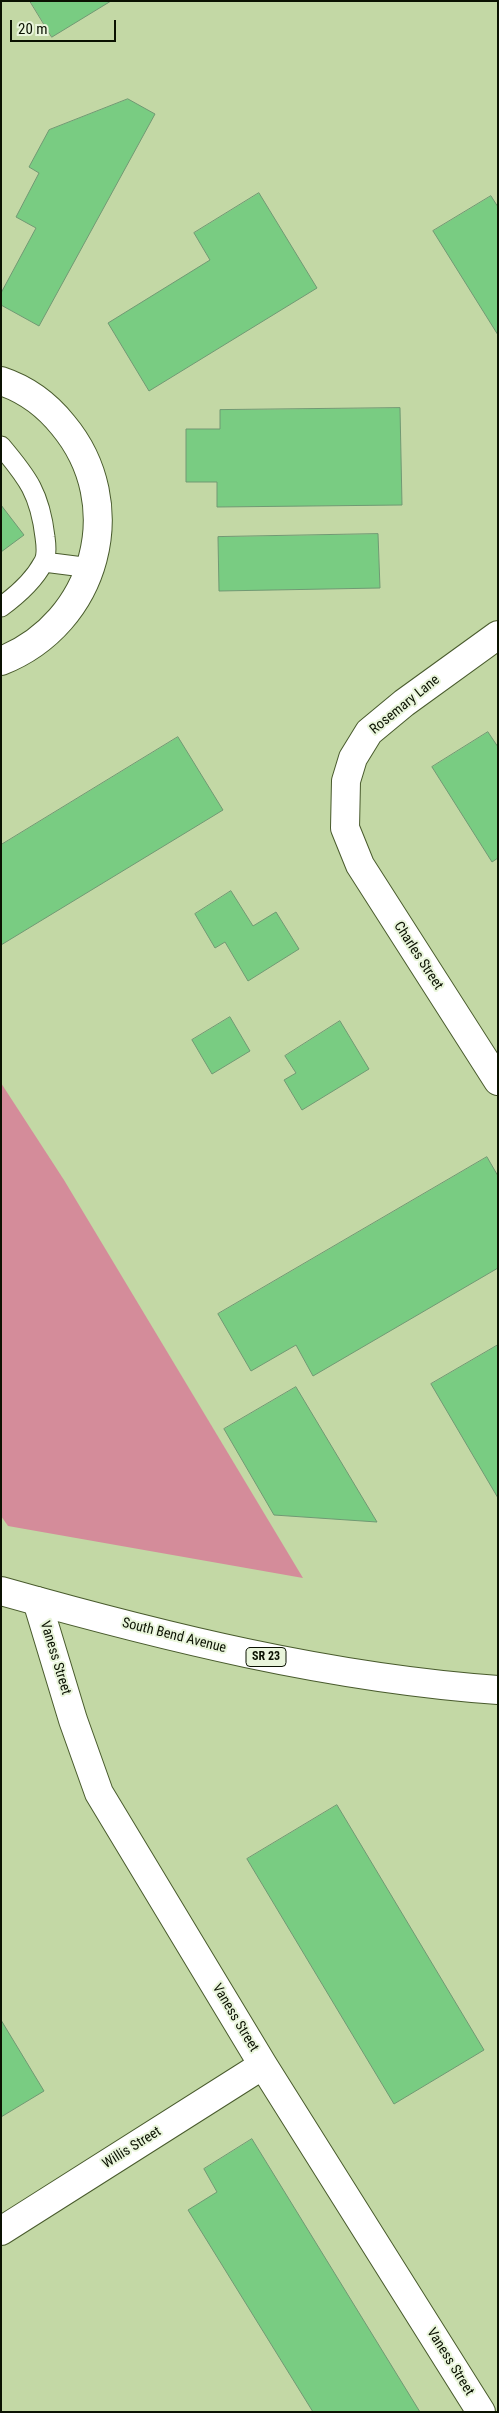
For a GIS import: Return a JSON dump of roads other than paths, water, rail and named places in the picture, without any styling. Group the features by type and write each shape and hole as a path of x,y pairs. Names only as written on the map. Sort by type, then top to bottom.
{"street":[{"path":"1,381 34,398 55,415 72,436 85,460 94,486 98,513 97,541 91,568 74,603 50,632 27,649 1,661"},
{"name":"Rosemary Lane","path":"345,828 346,781 353,758 369,732 404,703 498,635"},
{"name":"Charles Street","path":"345,828 360,865 498,1081"},
{"name":"South Bend Avenue","path":"1,1591 251,1654 353,1673 450,1686 498,1690"},
{"name":"Vaness Street","path":"38,1601 73,1720 99,1793 263,2065 482,2412"},
{"name":"Willis Street","path":"1,2231 263,2065"}],"lane":[{"path":"1,446 35,491 43,516 45,542 44,562 12,599 1,607"},
{"path":"44,562 91,568"}]}
